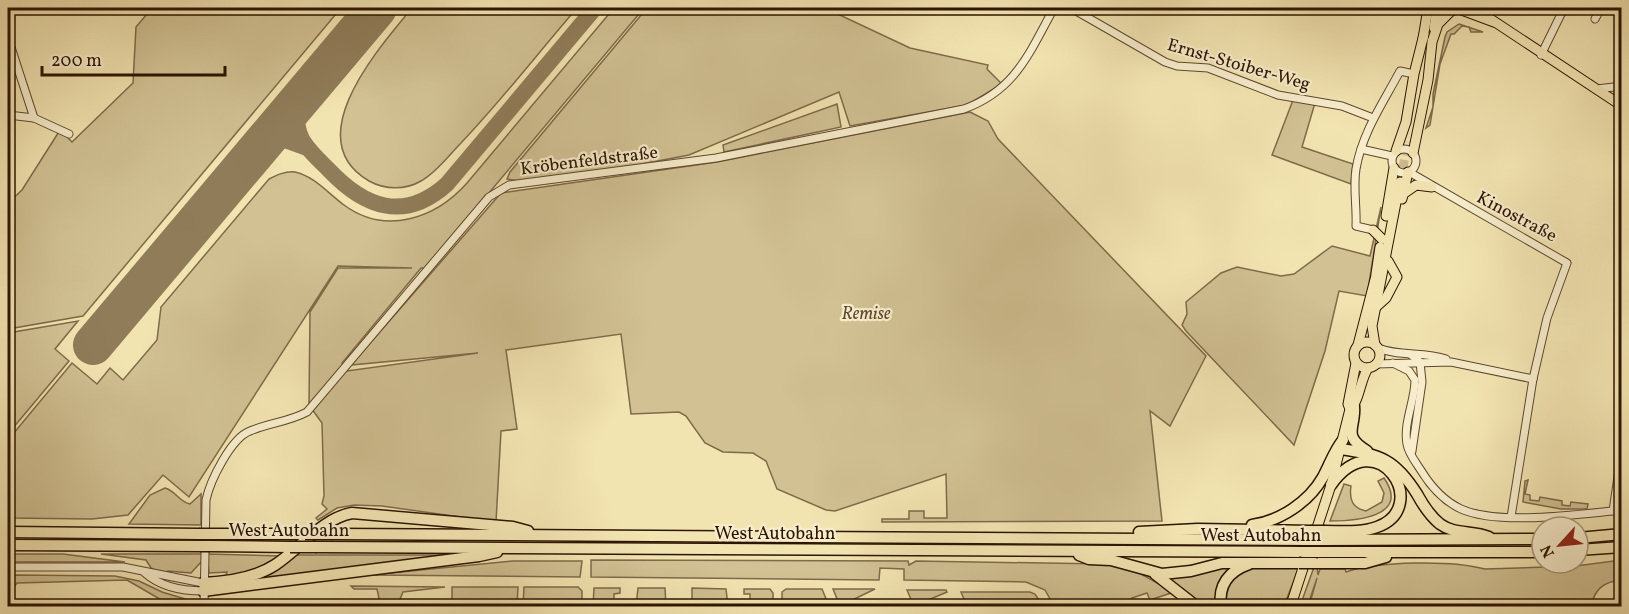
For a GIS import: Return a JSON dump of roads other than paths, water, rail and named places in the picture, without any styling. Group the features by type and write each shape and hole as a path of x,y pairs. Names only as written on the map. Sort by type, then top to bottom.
{"highway":[{"path":"1352,407 1350,432 1352,439 1372,454"},
{"path":"1235,530 1272,520 1306,499 1318,486 1342,445 1372,454 1398,467 1430,514 1443,526 1455,532 1482,534 1497,540"},
{"path":"1122,538 1130,532 1235,530 1324,535 1368,530 1383,525 1395,514 1401,496 1394,475 1377,462 1366,461 1348,466 1331,485"},
{"path":"203,587 264,570 333,519 352,513 513,527 540,535"},
{"name":"West Autobahn","path":"8,532 205,530 305,534 1122,538 1308,535"},
{"path":"1590,537 1622,534"},
{"name":"West Autobahn","path":"1324,535 1530,539"},
{"name":"West Autobahn","path":"8,545 1070,552 1301,557 1318,552 1530,552"},
{"path":"1590,549 1622,547"},
{"path":"203,587 479,556 510,548"},
{"path":"1070,552 1089,559 1111,560 1152,572 1180,573 1222,562 1252,562 1301,557 1314,563 1365,563 1401,552"},
{"path":"1221,606 1221,590 1227,577 1237,568 1252,562"},
{"path":"1152,572 1196,606"}],"main road":[{"path":"1413,153 1430,70 1437,8"},
{"path":"1474,8 1541,55 1622,106"},
{"path":"1414,116 1427,10"},
{"path":"1408,142 1432,42 1441,20 1453,10 1465,10 1494,22"},
{"path":"1394,154 1407,122 1414,74 1424,34"},
{"path":"1597,89 1622,100"},
{"path":"1384,242 1384,228 1394,168"},
{"path":"1352,407 1348,404 1356,363 1353,355 1379,276 1388,261 1409,172"},
{"path":"1291,605 1331,485 1362,378 1380,358 1372,326 1384,242 1400,182"},
{"path":"1403,194 1416,185 1432,187"},
{"path":"1373,230 1384,228"},
{"path":"1373,230 1384,242"},
{"path":"1375,308 1386,298 1397,277 1388,261"},
{"path":"1358,345 1367,342 1377,347"},
{"path":"1356,363 1372,366"}],"street":[{"name":"Kröbenfeldstraße","path":"204,606 205,530 209,488 238,439 248,431 292,420 306,412 489,197 500,189 509,185 716,158 964,108 989,98 1015,77 1054,8"},
{"name":"Ernst-Stoiber-Weg","path":"1071,8 1165,62 1177,66 1208,68 1278,95 1342,106 1373,117"},
{"path":"1541,55 1564,8"},
{"path":"1595,19 1601,8"},
{"path":"8,38 34,118"},
{"path":"1373,230 1356,226 1355,172 1361,149 1373,117 1400,71 1414,74"},
{"path":"1597,89 1622,86"},
{"path":"8,115 34,118 69,134"},
{"path":"1361,149 1394,154 1405,149 1413,153 1416,162 1409,172 1399,172 1394,168 1394,154"},
{"name":"Kinostraße","path":"1409,172 1565,260 1564,270 1547,318 1533,379"},
{"path":"1377,347 1399,355 1428,355 1533,379 1511,517"},
{"path":"1410,354 1420,362 1422,382 1412,439 1412,454"},
{"path":"1372,366 1393,363 1451,362"},
{"path":"1393,363 1409,371 1415,380 1406,431 1407,448 1429,482 1447,502 1479,515 1511,517 1622,510"},
{"path":"1613,511 1622,449"},
{"path":"8,567 123,567 145,573 167,586 203,587"}],"tunnel":[{"path":"1400,182 1408,142"}],"park label":[{"name":"Remise","path":"866,313"}]}
